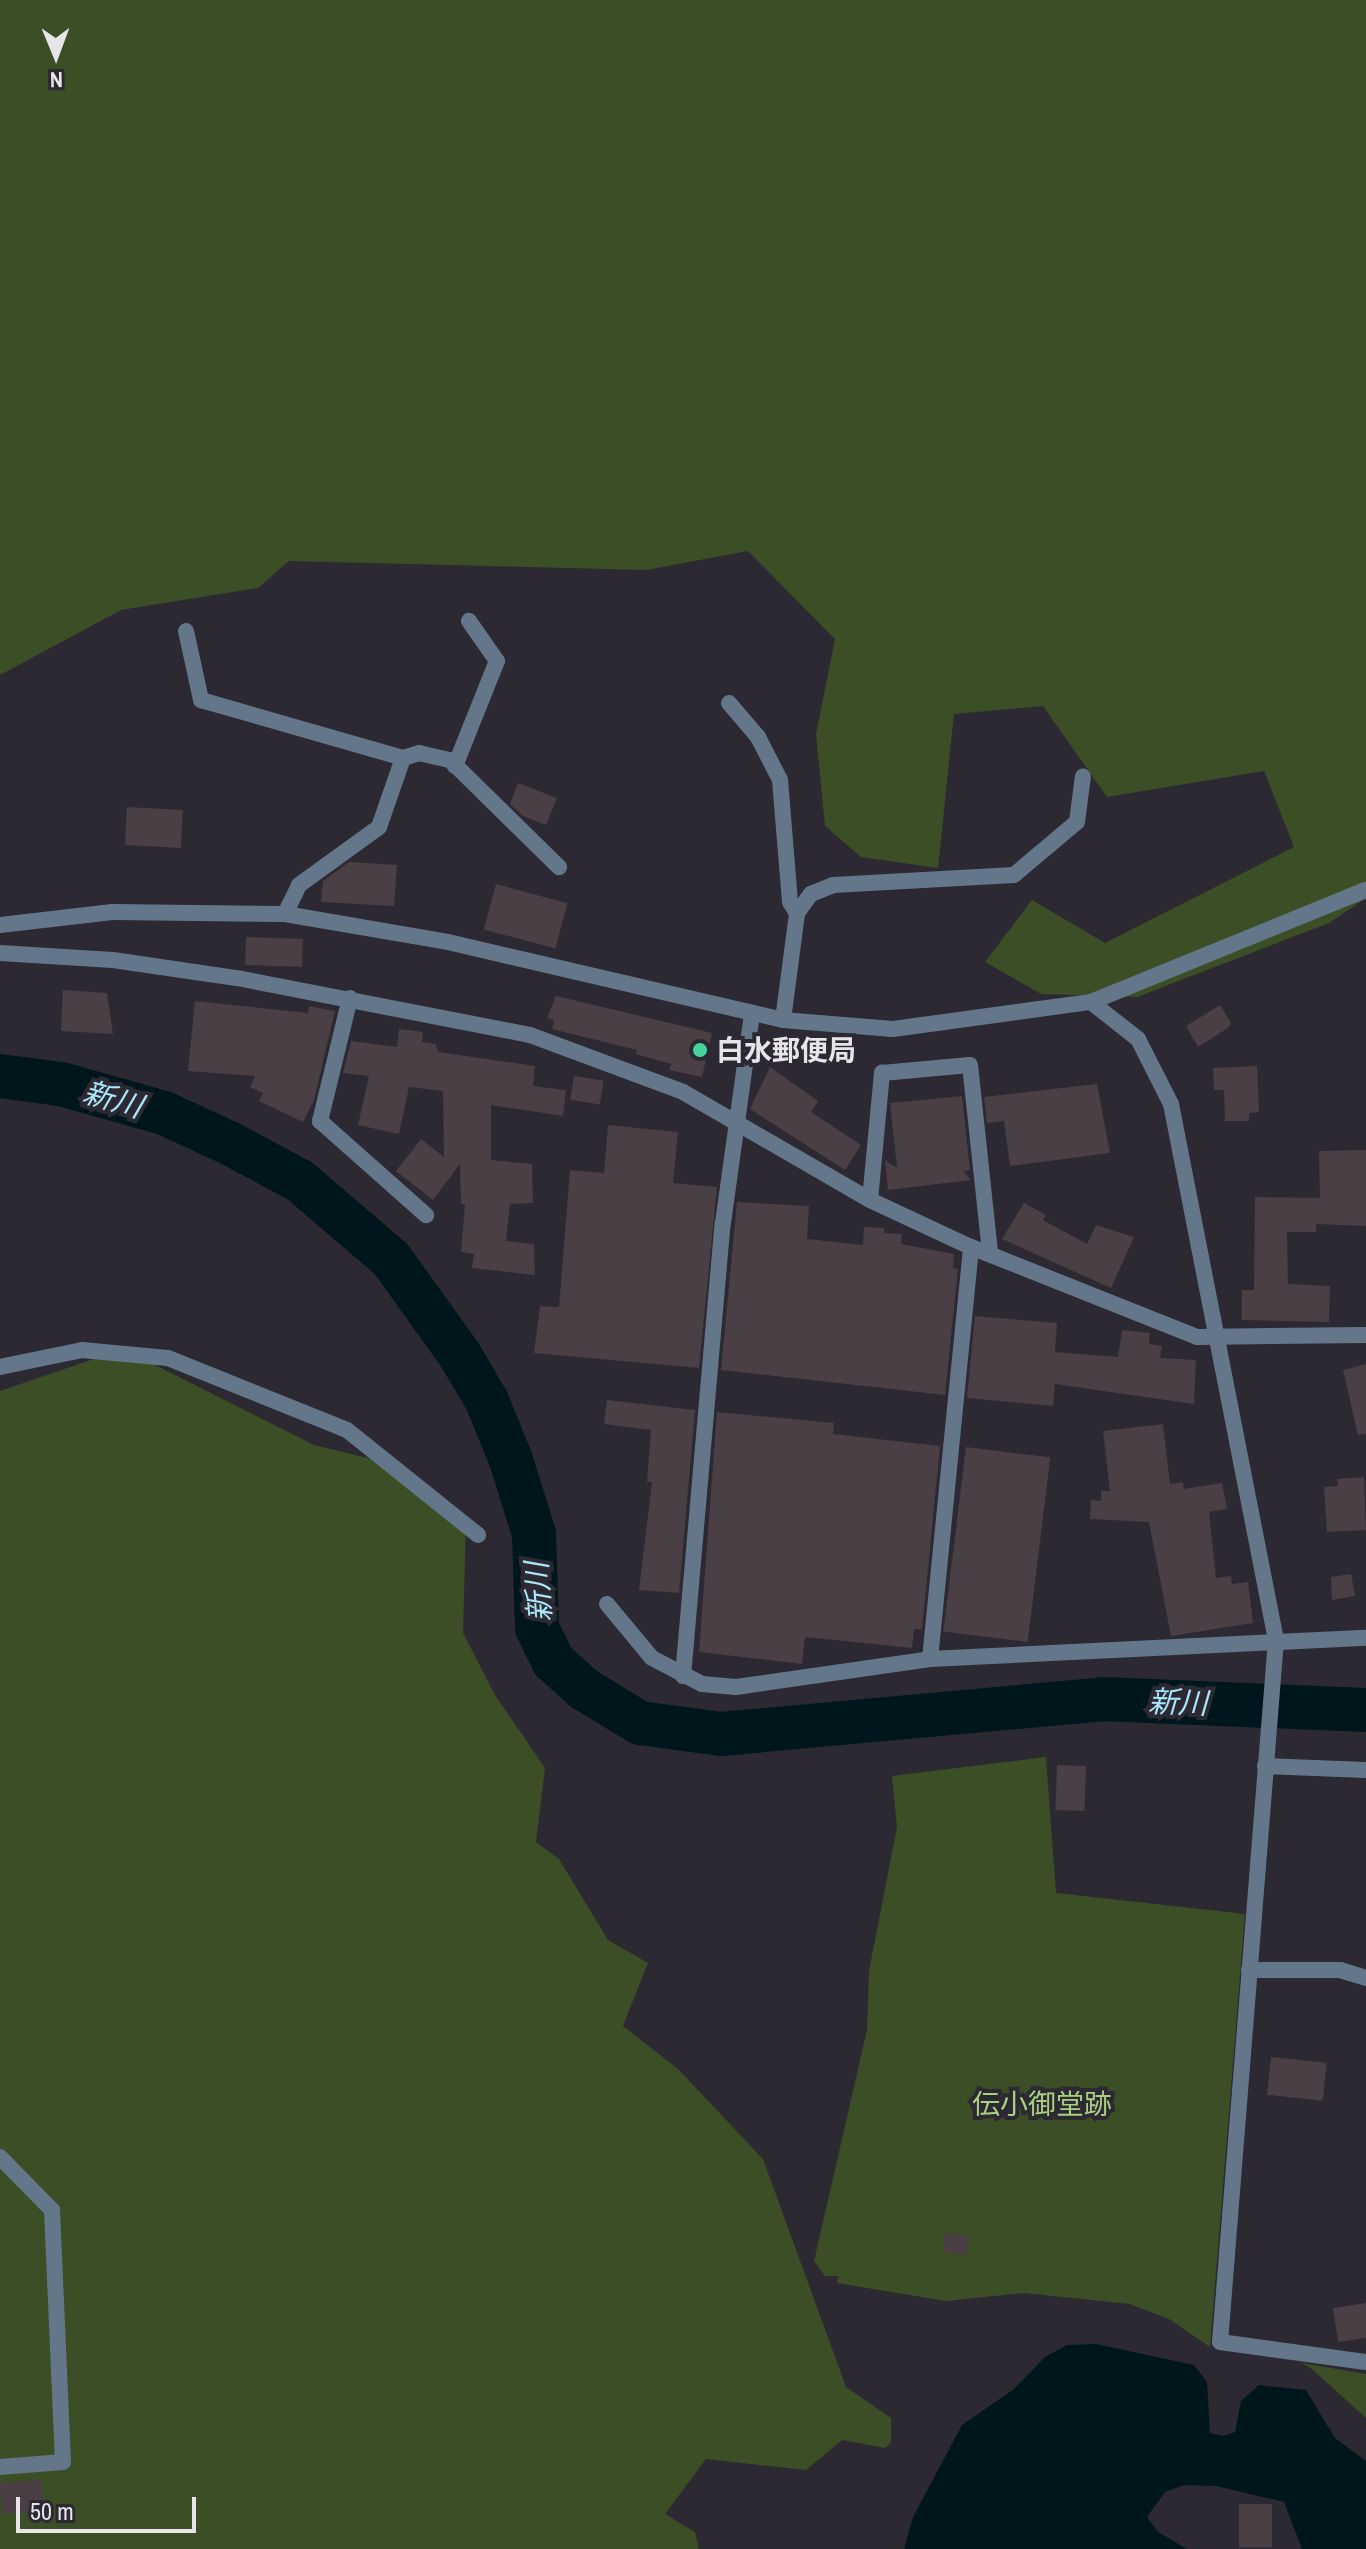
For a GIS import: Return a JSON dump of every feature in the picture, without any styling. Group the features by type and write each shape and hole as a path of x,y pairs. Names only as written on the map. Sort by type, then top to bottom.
{"street":[{"path":"455,766 497,661 469,621"},
{"path":"186,631 201,700 403,758 419,753 455,766 559,867"},
{"path":"729,703 758,737 780,780 790,902 797,913"},
{"path":"285,914 299,885 379,827 403,758"},
{"path":"783,1020 797,913 811,894 833,885 1014,875 1077,822 1083,776"},
{"path":"0,925 112,912 285,914 448,942 783,1020 854,1029 931,1028 1091,1002 1366,890"},
{"path":"0,953 113,960 350,998 530,1035 683,1092 870,1200 971,1247 1197,1337 1219,1340 1366,1335"},
{"path":"350,998 320,1121 426,1215"},
{"path":"1091,1002 1138,1039 1171,1104 1276,1640 1220,2342 1366,2362"},
{"path":"683,1676 735,1121 752,1013"},
{"path":"870,1200 882,1073 970,1065 990,1253"},
{"path":"930,1659 971,1247"},
{"path":"0,1367 82,1350 168,1358 347,1430 478,1535"},
{"path":"607,1604 652,1658 702,1684 736,1687 930,1659 1366,1638"},
{"path":"1266,1760 1366,1770"},
{"path":"1249,1970 1340,1970 1366,1978"},
{"path":"0,2157 52,2210 63,2462 0,2467"}],"green space":[{"path":"0,0 1366,0 1366,898 1329,923 1137,997 1041,994 985,962 1032,900 1105,943 1294,847 1264,771 1107,797 1043,706 954,714 938,868 861,857 825,826 816,734 835,639 748,551 646,570 289,561 258,588 121,610 0,675"},
{"path":"123,1349 314,1445 396,1465 466,1521 463,1633 495,1695 545,1768 536,1842 559,1859 608,1940 648,1963 623,2026 678,2069 763,2159 846,2387 891,2418 891,2443 885,2448 842,2440 806,2470 706,2459 665,2514 695,2532 699,2549 0,2549 0,1391"},
{"name":"伝小御堂跡","path":"1046,1757 1056,1893 1245,1914 1210,2347 1169,2319 1130,2304 1024,2293 946,2301 837,2283 838,2276 825,2276 814,2261 867,2030 869,1971 897,1827 892,1776"},
{"path":"1302,2363 1366,2374 1366,2418 1313,2370"}],"water":[{"path":"1096,2344 1194,2365 1207,2382 1210,2433 1223,2436 1235,2432 1241,2401 1259,2385 1306,2390 1335,2438 1366,2461 1366,2549 1302,2549 1284,2502 1216,2486 1184,2485 1165,2492 1147,2517 1158,2532 1187,2549 904,2549 913,2517 962,2425 1014,2389 1045,2357 1067,2345"}],"building":[{"path":"518,783 557,798 546,825 523,816 510,804"},
{"path":"127,807 183,810 181,848 125,845"},
{"path":"349,862 397,865 394,906 321,902 323,881"},
{"path":"496,884 567,903 555,949 484,929"},
{"path":"246,937 303,939 302,967 245,965"},
{"path":"63,990 107,993 113,1034 61,1031"},
{"path":"556,996 712,1033 702,1077 669,1070 671,1064 636,1054 637,1050 552,1029 554,1020 547,1018"},
{"path":"195,1001 308,1013 309,1006 335,1011 314,1100 303,1122 259,1101 263,1093 250,1087 255,1076 188,1071"},
{"path":"1220,1005 1231,1023 1198,1047 1186,1026"},
{"path":"399,1029 423,1032 422,1042 436,1044 438,1052 535,1066 533,1086 566,1090 563,1116 491,1105 491,1160 532,1164 533,1203 510,1204 506,1241 534,1244 535,1275 472,1268 474,1254 461,1252 465,1204 461,1204 460,1164 433,1200 396,1171 421,1139 444,1157 443,1091 409,1087 399,1134 358,1125 369,1076 343,1073 351,1041 397,1047"},
{"path":"1257,1066 1259,1112 1249,1113 1249,1121 1225,1121 1224,1090 1214,1090 1213,1068"},
{"path":"770,1067 818,1101 811,1112 861,1145 845,1170 750,1109"},
{"path":"574,1076 604,1081 600,1104 570,1100"},
{"path":"1097,1084 1110,1153 1010,1166 1004,1121 987,1123 984,1097"},
{"path":"962,1096 970,1170 963,1171 971,1180 888,1190 885,1160 897,1168 890,1103"},
{"path":"608,1125 678,1132 673,1183 717,1187 699,1368 534,1353 540,1306 559,1307 570,1170 604,1173"},
{"path":"1366,1150 1366,1226 1316,1224 1316,1232 1287,1232 1288,1284 1330,1286 1329,1322 1242,1320 1242,1290 1254,1290 1255,1197 1320,1198 1319,1151"},
{"path":"737,1202 809,1206 807,1239 863,1245 864,1227 884,1228 884,1233 902,1234 901,1244 954,1254 953,1268 958,1269 945,1395 721,1370"},
{"path":"1024,1203 1046,1215 1043,1220 1087,1244 1096,1225 1134,1237 1111,1288 1002,1239"},
{"path":"975,1316 1057,1323 1055,1352 1118,1357 1122,1330 1150,1333 1149,1344 1162,1346 1160,1358 1196,1360 1194,1404 1055,1384 1053,1406 967,1398"},
{"path":"1366,1364 1366,1434 1358,1435 1343,1370"},
{"path":"607,1400 695,1410 679,1593 639,1590 652,1482 647,1482 651,1430 604,1424"},
{"path":"717,1412 834,1423 833,1434 940,1446 922,1629 914,1629 912,1648 805,1637 802,1664 699,1652"},
{"path":"1163,1424 1170,1484 1183,1482 1184,1489 1222,1483 1227,1509 1209,1512 1216,1578 1231,1576 1232,1584 1248,1582 1253,1623 1171,1636 1149,1522 1090,1519 1091,1500 1101,1501 1101,1491 1110,1491 1103,1431"},
{"path":"966,1447 1050,1457 1028,1642 943,1632"},
{"path":"1364,1477 1366,1530 1327,1532 1324,1487 1338,1486 1337,1479"},
{"path":"1351,1574 1355,1596 1332,1600 1331,1577"},
{"path":"1057,1765 1086,1766 1084,1811 1055,1810"},
{"path":"1271,2057 1327,2063 1323,2101 1267,2095"},
{"path":"945,2233 969,2236 967,2255 943,2252"},
{"path":"1366,2303 1366,2338 1338,2342 1333,2308"},
{"path":"42,2480 44,2511 2,2514 0,2483"},
{"path":"1239,2504 1272,2504 1272,2547 1239,2547"}],"waterway":[{"name":"新川","path":"0,1076 61,1084 164,1113 231,1144 300,1181 391,1259 460,1355 487,1401 511,1460 534,1534 537,1628 553,1661 584,1689 640,1723 721,1734 1102,1699 1366,1710"}],"place":[{"name":"白水郵便局","path":"700,1050"}]}
